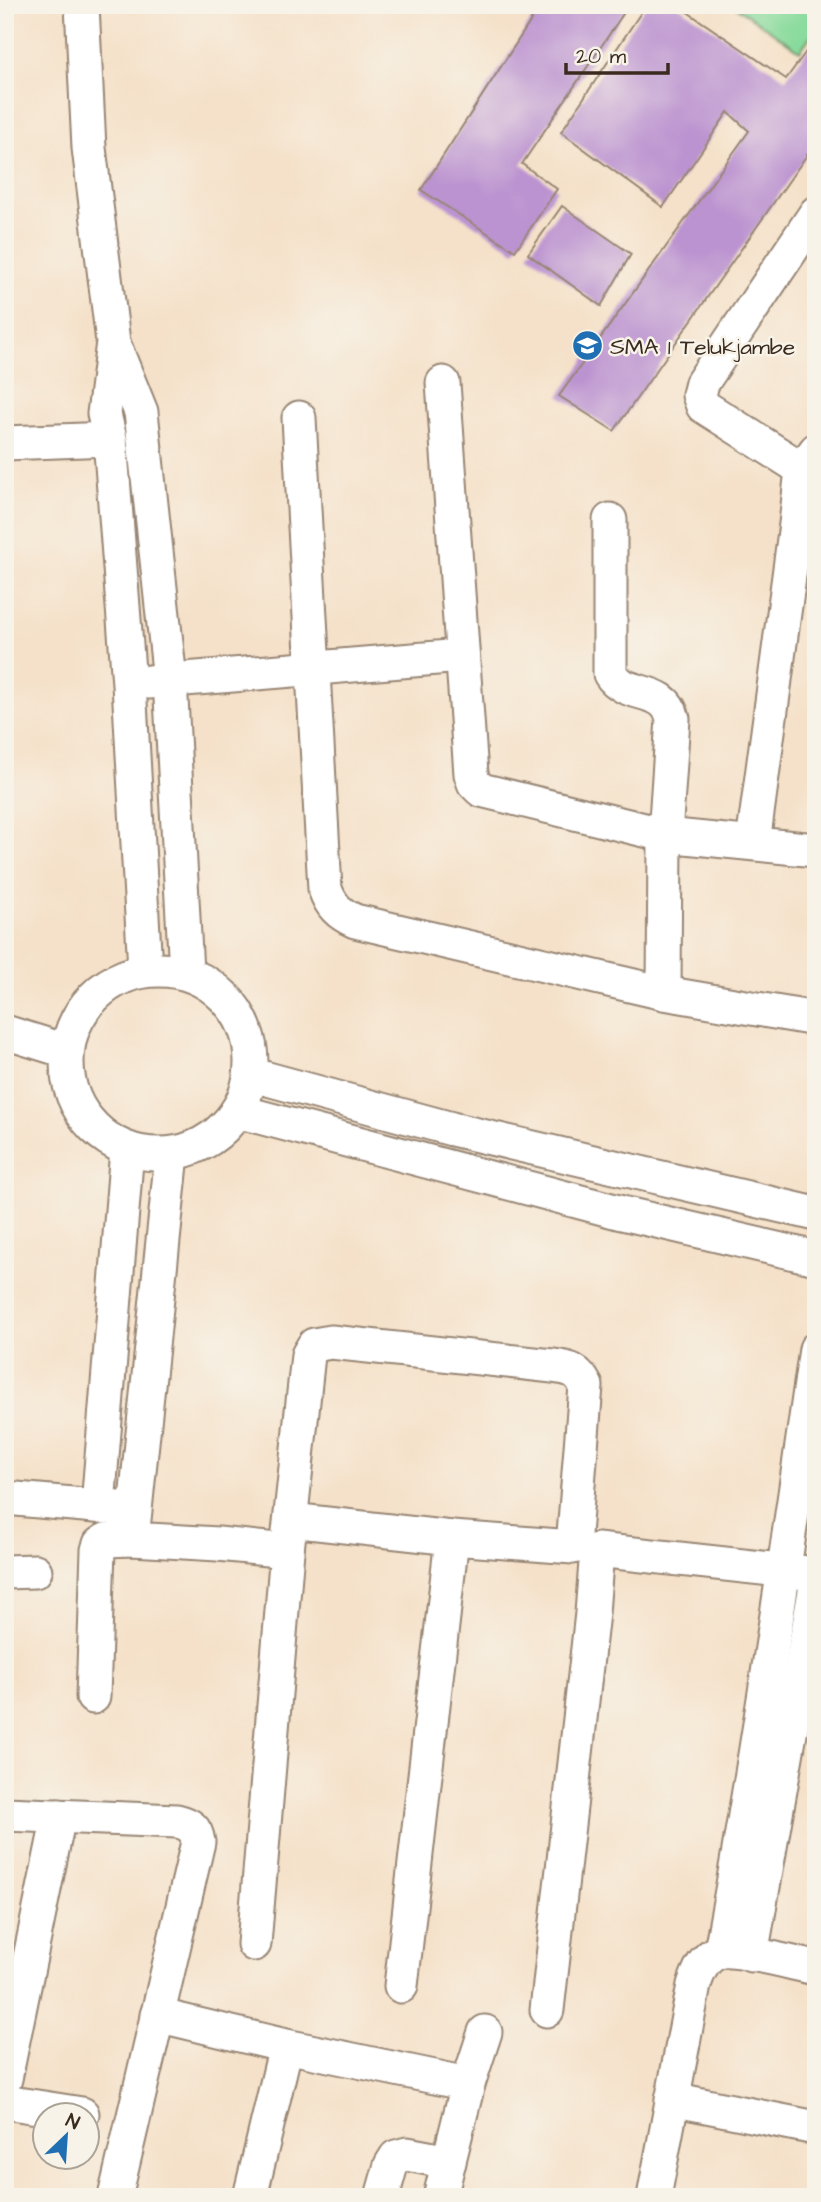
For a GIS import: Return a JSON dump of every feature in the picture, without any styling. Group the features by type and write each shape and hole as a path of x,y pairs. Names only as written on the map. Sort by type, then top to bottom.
{"street":[{"path":"82,5 89,148 113,342 104,414 110,439 129,684 145,969"},
{"path":"753,843 806,525 809,460 703,406 699,395 702,383 816,213"},
{"path":"113,342 141,412 170,680 186,972"},
{"path":"443,383 461,656 474,783 481,790 664,835 816,850"},
{"path":"299,418 325,889 330,904 341,915 355,921 664,993 816,1018"},
{"path":"5,443 110,439"},
{"path":"610,520 610,674 622,685 664,700 673,719 664,835 664,993"},
{"path":"129,684 461,656"},
{"path":"145,969 186,972 221,992 245,1026 253,1075 237,1111 213,1137 172,1154 149,1154 127,1149 100,1134 80,1111 68,1082 66,1051 79,1013 107,984 145,969"},
{"path":"5,1032 66,1051"},
{"path":"253,1075 464,1132 816,1214"},
{"path":"237,1111 608,1210 816,1258"},
{"path":"98,1506 127,1149"},
{"path":"133,1524 172,1154"},
{"path":"254,1944 289,1535 308,1355 314,1345 331,1342 571,1368 580,1374 586,1386 585,1549 592,1613 547,2010"},
{"path":"736,1953 752,1784 816,1349"},
{"path":"5,1498 98,1506 133,1524 218,1544 289,1535 452,1538 585,1549 816,1574"},
{"path":"93,1697 98,1550 100,1544 133,1524"},
{"path":"401,1986 452,1538"},
{"path":"736,1953 816,1586"},
{"path":"5,1814 177,1821 190,1824 197,1833 198,1842 115,2197"},
{"path":"5,2079 59,1816"},
{"path":"654,2197 698,1973 706,1961 736,1953 816,1968"},
{"path":"157,2015 286,2046 468,2084"},
{"path":"440,2197 468,2084 485,2032"},
{"path":"250,2197 286,2046"},
{"path":"672,2099 816,2128"},
{"path":"5,2102 32,2107"},
{"path":"102,2118 132,2123"},
{"path":"382,2197 396,2157 407,2154 449,2162"}],"green space":[{"path":"733,5 816,5 816,28 800,51"}],"building":[{"path":"541,5 629,5 522,164 557,189 515,251 421,190"},
{"path":"646,5 677,5 786,79 816,38 816,142 614,431 559,396 749,131 728,112 663,207 561,132"},
{"path":"562,206 631,254 601,306 528,254"}],"place":[{"name":"SMA 1 Telukjambe","path":"587,346"}]}
